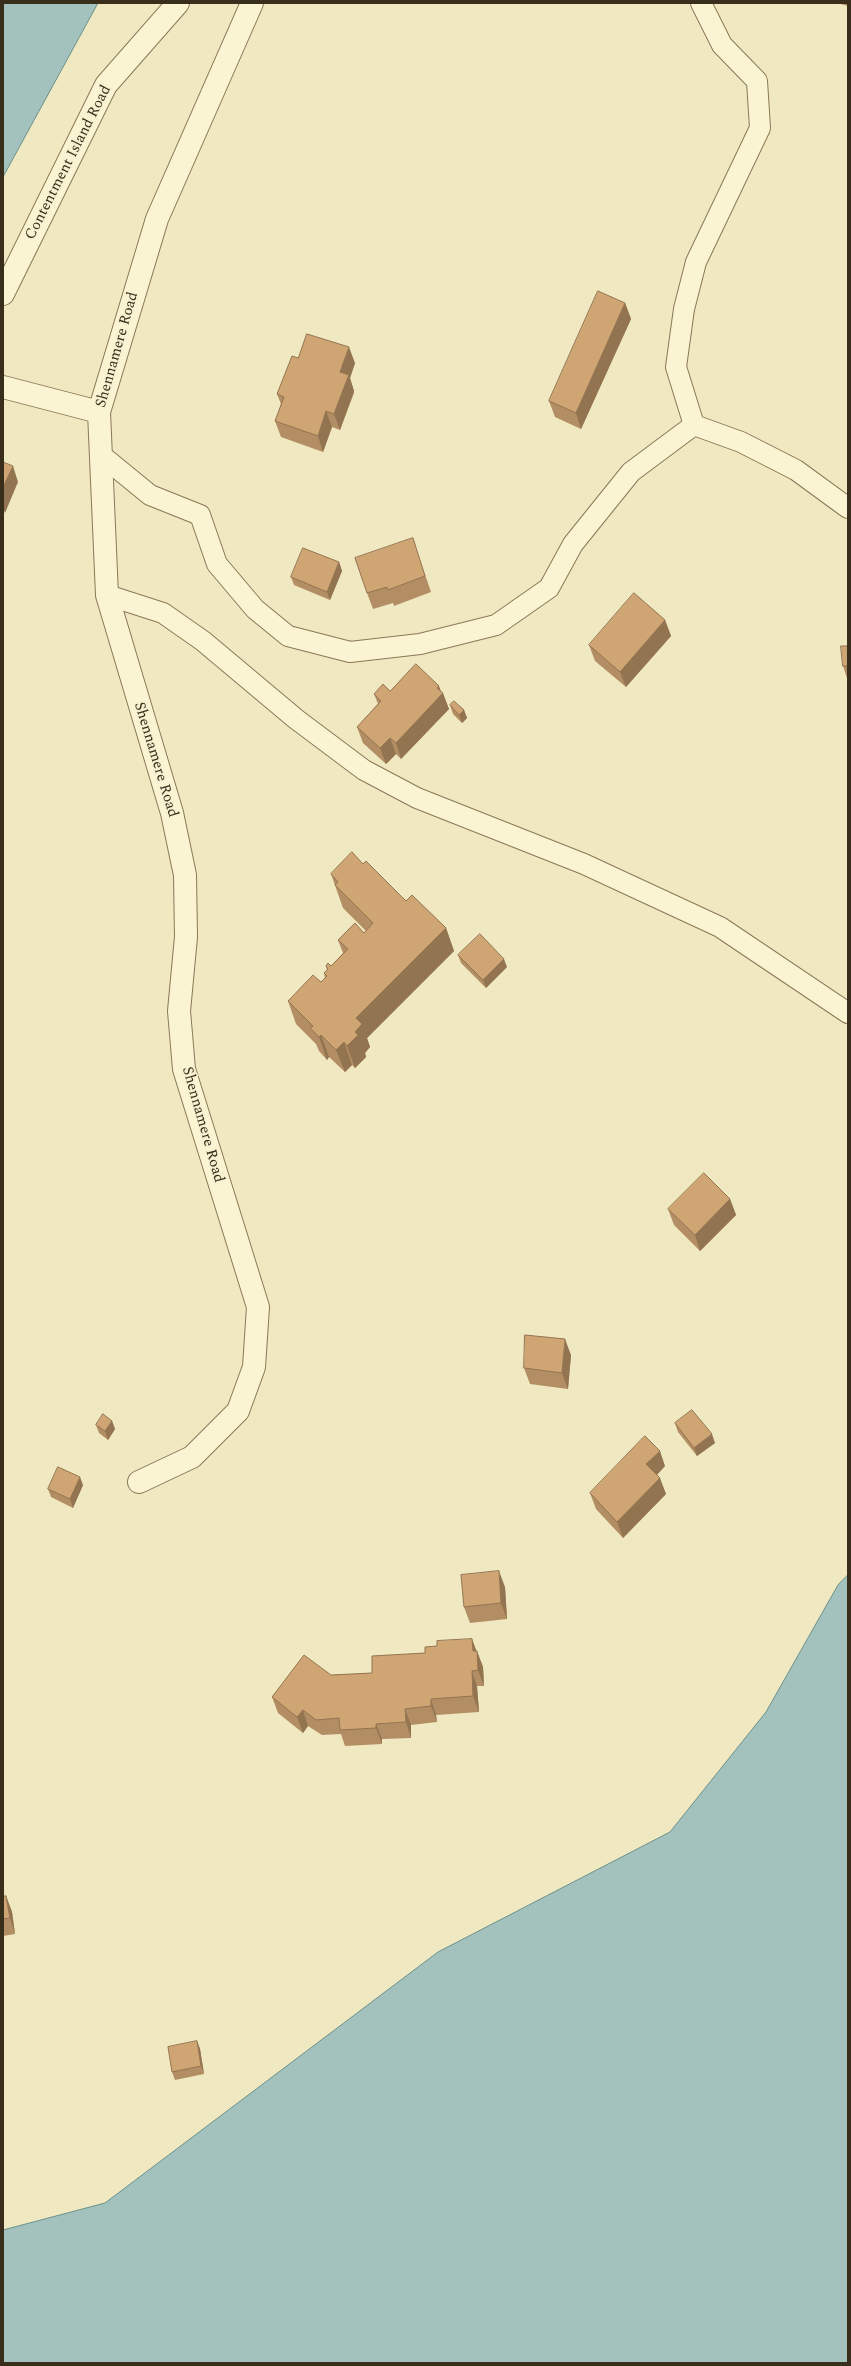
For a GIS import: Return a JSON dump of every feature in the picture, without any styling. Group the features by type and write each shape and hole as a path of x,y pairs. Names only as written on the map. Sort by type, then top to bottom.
{"street":[{"name":"Contentment Island Road","path":"3,294 106,85 178,3"},
{"name":"Shennamere Road","path":"139,1482 192,1457 238,1411 254,1367 258,1307 184,1069 179,1011 186,936 185,875 172,813 107,595 99,412 157,219 252,3"},
{"path":"3,387 99,412"}],"lane":[{"path":"694,425 676,367 684,308 696,262 760,128 757,81 722,45 701,3"},
{"path":"101,455 150,495 200,515 217,564 255,609 288,636 350,652 420,644 496,625 549,588 573,544 631,472 694,425"},
{"path":"694,425 741,442 796,470 848,508"},
{"path":"107,595 162,613 203,641 296,719 364,770 417,798 584,864 720,927 848,1013"}],"water":[{"path":"3,3 98,3 3,177"},
{"path":"848,1575 848,2363 3,2363 3,2230 105,2203 438,1952 670,1832 766,1712 838,1585"}],"building":[{"path":"598,291 625,303 576,413 549,401"},
{"path":"307,334 349,347 340,372 349,375 334,414 326,411 318,436 275,421 284,397 277,394 292,356 298,358"},
{"path":"3,462 13,466 3,487"},
{"path":"413,538 425,576 388,590 387,587 367,593 355,558"},
{"path":"303,548 339,562 327,592 291,577"},
{"path":"634,593 665,620 620,672 589,645"},
{"path":"841,646 848,646 848,666 843,666"},
{"path":"416,664 439,686 437,688 443,693 396,743 390,738 380,748 357,727 381,701 374,694 383,684 390,691"},
{"path":"454,701 464,710 459,715 450,705"},
{"path":"352,852 363,864 366,861 406,901 412,895 446,928 356,1018 362,1024 355,1032 358,1035 347,1046 344,1042 336,1050 321,1035 319,1037 310,1028 313,1026 288,1001 313,975 321,982 327,976 324,973 328,969 326,966 328,963 331,966 348,949 338,940 355,923 364,933 373,923 335,885 338,882 331,874"},
{"path":"480,934 504,959 483,980 458,955"},
{"path":"704,1173 730,1199 695,1235 668,1209"},
{"path":"525,1335 565,1339 562,1373 524,1368"},
{"path":"692,1410 712,1434 694,1448 675,1423"},
{"path":"103,1414 112,1421 105,1431 96,1425"},
{"path":"645,1436 660,1451 646,1464 660,1478 617,1522 590,1493"},
{"path":"58,1467 80,1477 70,1499 48,1489"},
{"path":"499,1571 501,1603 464,1607 461,1575"},
{"path":"472,1639 473,1651 477,1651 478,1670 472,1671 473,1696 431,1699 431,1706 405,1709 406,1722 376,1724 376,1728 340,1730 339,1718 316,1720 303,1710 297,1717 272,1697 304,1655 331,1675 372,1673 372,1656 425,1653 425,1647 437,1646 437,1641"},
{"path":"6,1896 10,1918 3,1919 3,1897"},
{"path":"197,2041 201,2066 172,2072 168,2047"}]}
